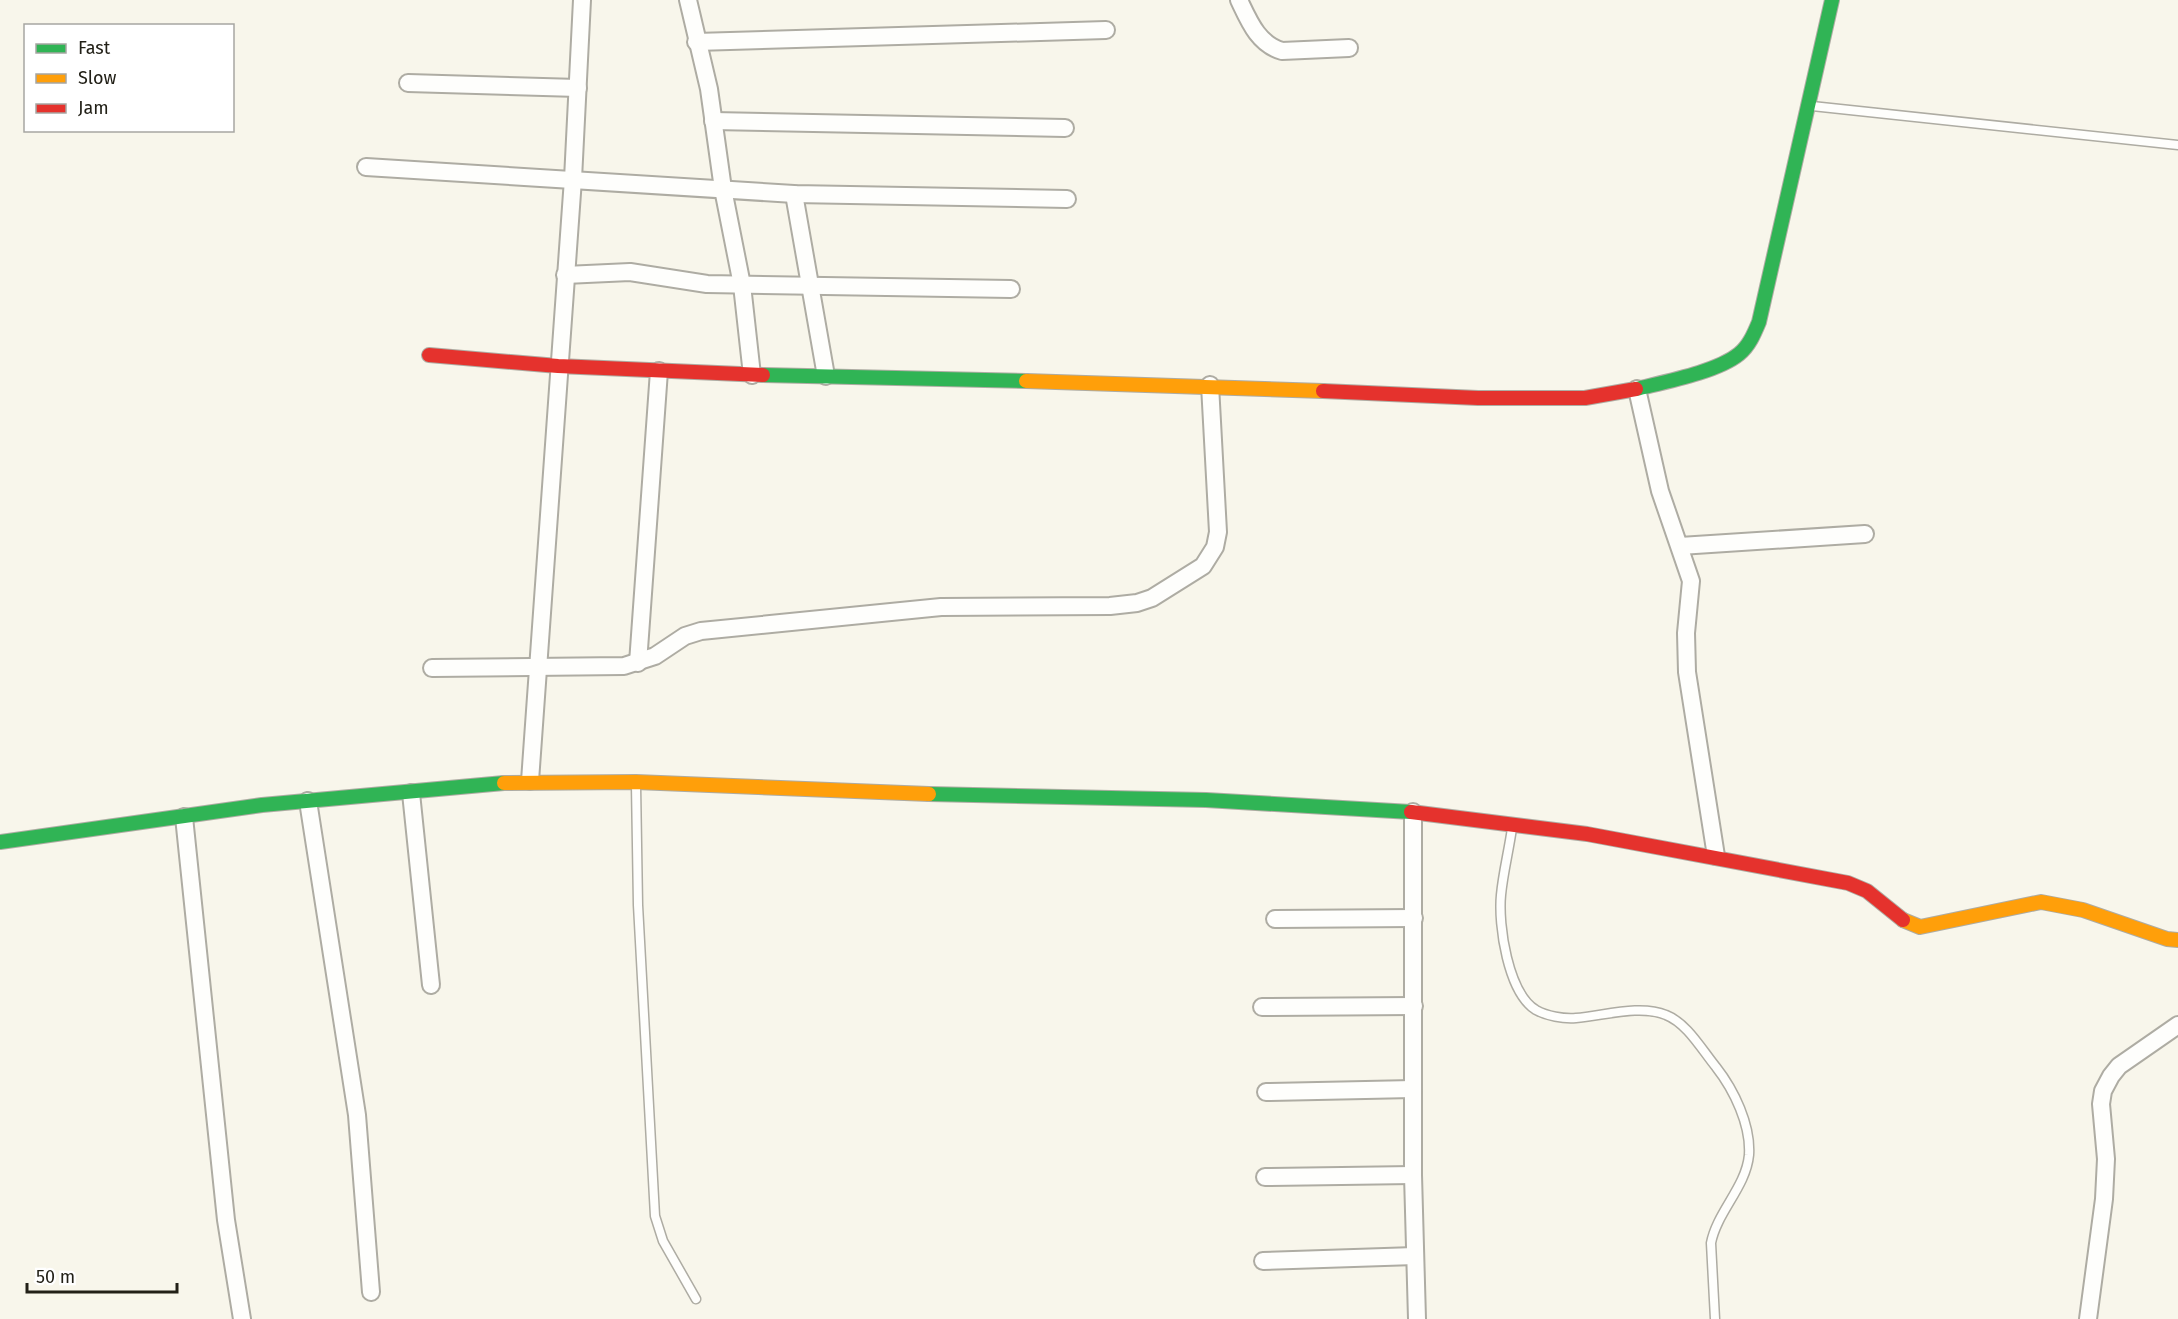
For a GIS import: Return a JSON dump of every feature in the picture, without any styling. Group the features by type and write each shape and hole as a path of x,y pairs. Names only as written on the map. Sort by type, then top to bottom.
{"street":[{"path":"530,781 573,179 582,0"},
{"path":"688,0 696,42 709,89 723,189 742,285 752,375"},
{"path":"1239,0 1252,28 1274,48 1282,51 1349,48"},
{"path":"429,355 558,366 752,375 1210,385 1478,398 1585,398 1637,389 1723,364 1739,354 1750,342 1759,322 1832,0"},
{"path":"696,42 1106,30"},
{"path":"408,83 578,88"},
{"path":"712,121 1065,128"},
{"path":"366,167 794,194 1066,199"},
{"path":"794,194 826,376"},
{"path":"565,275 630,272 692,282 742,285 1011,289"},
{"path":"638,663 659,371"},
{"path":"432,668 624,666 655,656 685,636 701,631 941,607 1110,606 1152,598 1203,566 1215,548 1218,532 1210,385"},
{"path":"1637,389 1660,491 1691,581 1686,633 1687,672 1716,856"},
{"path":"1680,546 1865,534"},
{"path":"0,842 262,804 530,781 636,782 829,792 1206,800 1413,812 1513,824 1716,856 1848,883 1867,891 1899,918 1920,927 2027,904 2049,903 2178,940"},
{"path":"411,793 430,985"},
{"path":"308,801 357,1115 371,1292"},
{"path":"1413,812 1413,1175 1417,1319"},
{"path":"184,817 226,1220 242,1319"},
{"path":"1275,920 1414,918"},
{"path":"1262,1007 1414,1006"},
{"path":"2088,1319 2104,1199 2106,1159 2101,1104 2103,1091 2110,1076 2119,1066 2178,1025"},
{"path":"1266,1092 1413,1089"},
{"path":"1265,1178 1413,1175"},
{"path":"1263,1261 1415,1256"}],"lane":[{"path":"1808,105 2178,145"},
{"path":"636,782 638,905 655,1216 663,1241 696,1299"},
{"path":"1513,824 1500,897 1510,970 1523,996 1535,1009 1555,1016 1573,1018 1654,1011 1668,1015 1681,1024 1726,1080 1742,1114 1749,1146 1749,1158 1745,1172 1714,1230 1711,1243 1715,1319"}],"traffic: fast":[{"path":"1636,389 1690,376 1718,366 1739,354 1753,335 1759,322 1832,0"},
{"path":"763,375 1026,381"},
{"path":"0,842 262,805 504,783"},
{"path":"929,794 1206,800 1411,812"}],"traffic: slow":[{"path":"1026,381 1323,391"},
{"path":"504,783 636,782 929,794"},
{"path":"1903,920 1920,927 2041,902 2083,910 2167,939 2178,940"}],"traffic: jam":[{"path":"429,355 558,366 763,375"},
{"path":"1323,391 1478,398 1585,398 1636,389"},
{"path":"1411,812 1587,834 1848,883 1867,891 1903,920"}]}
